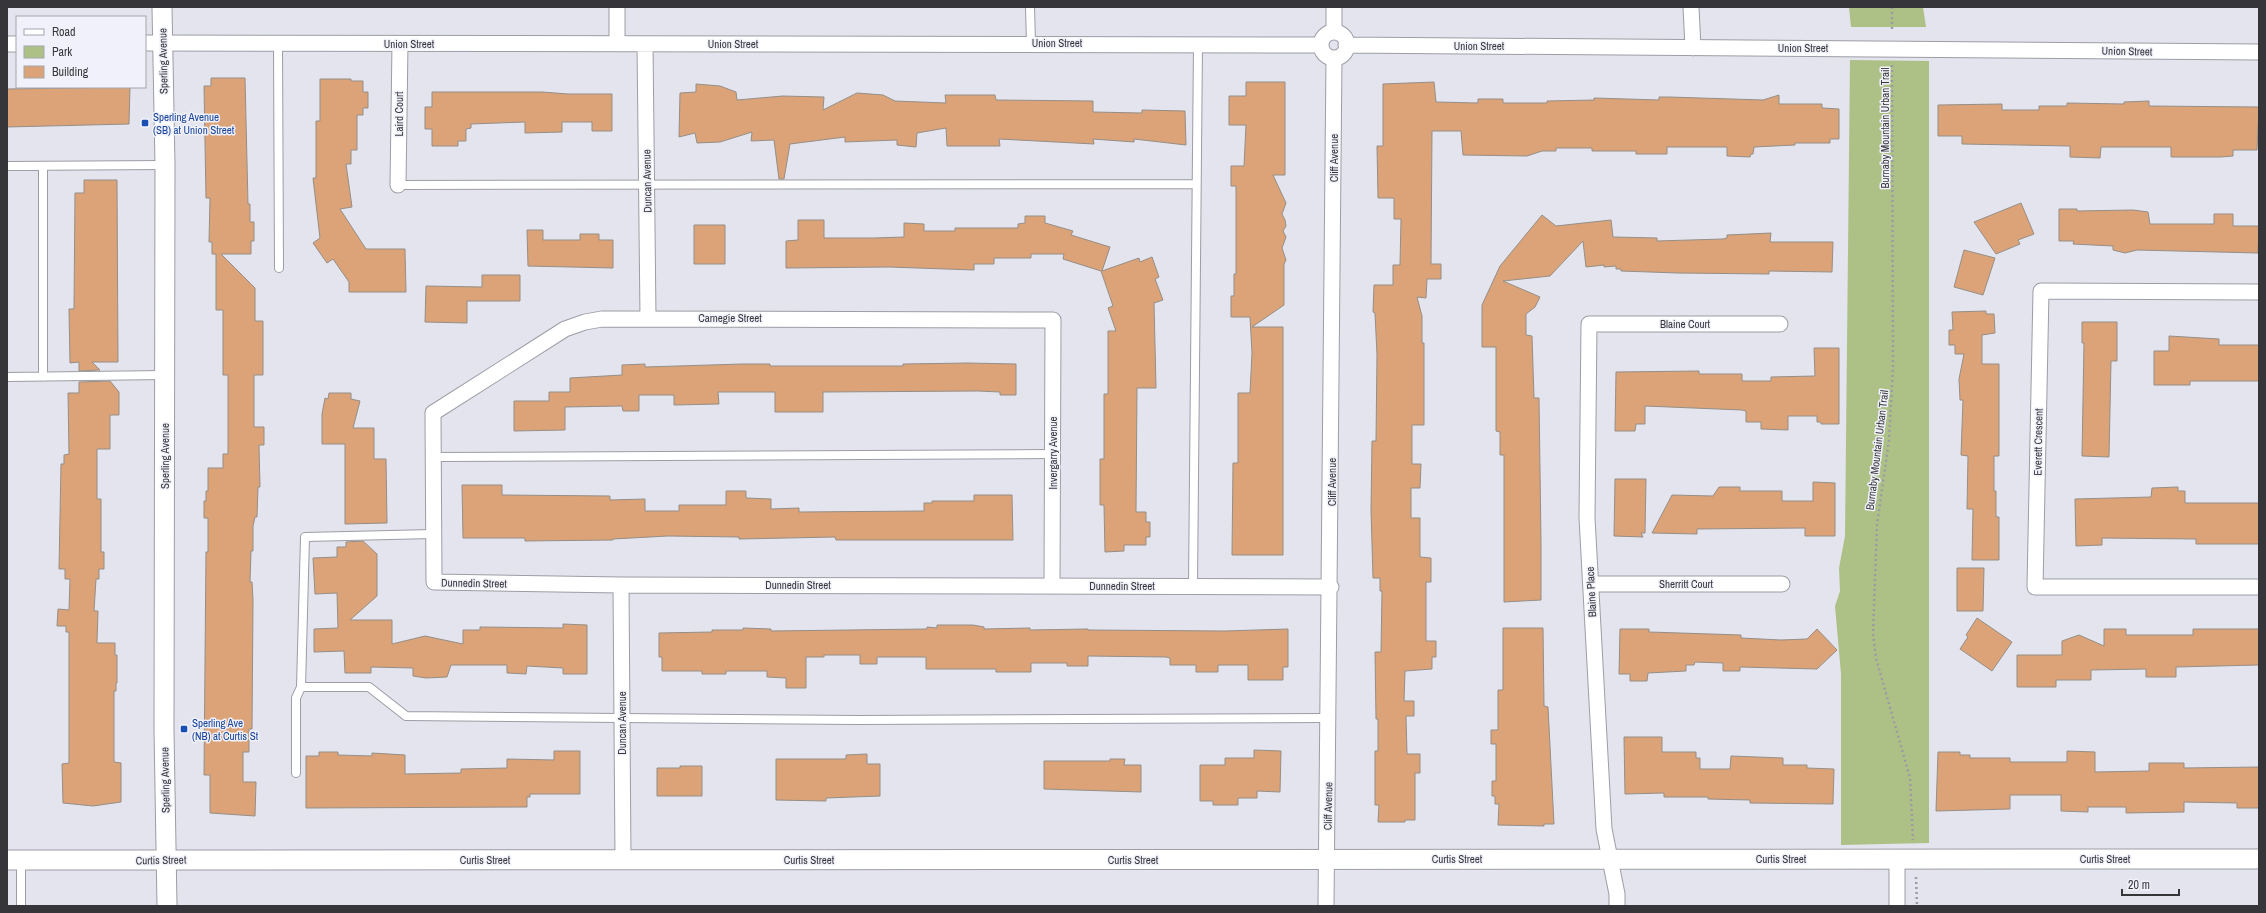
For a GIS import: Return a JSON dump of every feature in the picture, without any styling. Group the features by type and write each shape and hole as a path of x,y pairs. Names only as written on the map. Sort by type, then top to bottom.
{"street":[{"name":"Sperling Avenue","path":"162,7 154,43 165,165 164,730 167,906"},
{"path":"617,7 617,43"},
{"path":"1334,7 1334,32"},
{"path":"1691,7 1693,48"},
{"path":"1334,32 1342,35 1346,45 1344,52 1334,58 1324,53 1321,45 1323,37 1334,32"},
{"name":"Union Street","path":"154,43 1030,43 1321,45"},
{"name":"Laird Court","path":"398,185 400,44"},
{"name":"Duncan Avenue","path":"645,44 648,186 648,318"},
{"name":"Union Street","path":"1346,45 2259,52"},
{"name":"Cliff Avenue","path":"1326,906 1331,587 1334,58"},
{"name":"Everett Crescent","path":"2259,292 2041,291 2035,588 2259,588"},
{"name":"Carnegie Street","path":"433,412 566,329 585,322 602,319 1053,320"},
{"name":"Invergarry Avenue","path":"1052,586 1053,320"},
{"name":"Blaine Court","path":"1589,324 1780,324"},
{"name":"Blaine Place","path":"1589,324 1587,518 1604,829 1618,894 1618,906"},
{"name":"Dunnedin Street","path":"433,412 434,582 621,585 1331,587"},
{"name":"Sherritt Court","path":"1591,584 1782,584"},
{"name":"Duncan Avenue","path":"621,585 623,860"},
{"path":"1897,859 1897,906"},
{"name":"Curtis Street","path":"14,860 2259,859"}],"lane":[{"path":"1030,7 1030,43"},
{"path":"278,44 279,268"},
{"path":"1193,586 1198,44"},
{"path":"7,166 165,165"},
{"path":"43,166 43,378"},
{"path":"398,185 648,186 1196,184"},
{"path":"7,377 43,378 165,375"},
{"path":"434,457 1052,454"},
{"path":"296,772 296,698 301,687 305,537 433,534"},
{"path":"301,687 369,687 406,716 622,719 1328,718"},
{"path":"14,860 21,906"}],"path":[{"path":"1892,7 1892,37"},
{"name":"Burnaby Mountain Urban Trail","path":"1892,61 1893,367 1889,433 1876,533 1873,634 1876,658 1910,778 1913,836"},
{"path":"1916,880 1917,906"}],"green space":[{"path":"1849,7 1923,7 1926,27 1851,27"},
{"path":"1850,60 1929,61 1929,843 1841,845 1841,674 1835,606 1840,591 1839,568 1845,536"}],"building":[{"path":"211,78 245,78 248,204 250,204 250,222 254,222 254,241 251,241 251,254 221,254 255,288 255,321 263,321 263,375 254,375 254,427 264,427 264,445 259,445 260,487 258,487 257,517 255,517 253,526 253,551 251,551 250,582 252,582 253,600 252,729 249,729 249,752 243,752 243,782 256,782 255,816 210,813 210,775 204,775 206,552 208,552 208,518 204,518 204,501 206,501 206,491 208,491 208,468 223,468 223,454 228,454 228,375 223,375 223,310 216,310 216,254 212,254 212,242 209,242 210,198 206,198 204,86 211,86"},
{"path":"320,79 351,79 351,81 363,81 363,92 368,92 368,108 363,108 363,115 357,115 357,150 351,150 351,164 346,164 352,207 340,209 366,249 405,249 406,292 349,292 349,282 333,259 327,263 313,243 320,238 313,178 316,178 316,121 320,121"},
{"path":"1246,82 1285,82 1285,175 1273,175 1286,203 1282,214 1286,226 1283,231 1286,237 1282,248 1286,260 1284,264 1284,305 1252,327 1283,327 1283,555 1232,555 1233,463 1238,463 1238,393 1250,393 1252,353 1250,317 1231,317 1231,296 1234,296 1234,274 1236,274 1236,186 1231,186 1231,166 1244,166 1246,125 1229,125 1229,96 1246,96"},
{"path":"1434,82 1436,102 1478,103 1478,99 1503,99 1503,103 1547,103 1547,101 1594,100 1594,98 1659,100 1659,97 1763,100 1779,95 1779,104 1822,104 1822,108 1839,109 1839,139 1830,139 1830,143 1795,143 1795,145 1754,147 1753,154 1751,154 1750,157 1727,156 1727,147 1667,147 1667,154 1636,154 1636,151 1592,151 1592,148 1556,148 1556,151 1542,151 1527,156 1463,155 1461,131 1432,131 1431,264 1441,264 1441,279 1427,279 1426,298 1417,297 1422,316 1422,343 1424,343 1424,425 1412,425 1412,464 1421,464 1420,488 1411,488 1411,518 1420,518 1420,557 1431,558 1431,582 1426,582 1426,641 1436,641 1436,657 1432,657 1432,669 1405,671 1404,701 1414,701 1414,716 1406,716 1407,754 1420,754 1420,773 1415,773 1415,820 1405,820 1405,822 1378,822 1379,805 1375,805 1375,751 1378,751 1378,719 1376,719 1375,652 1381,652 1382,591 1380,591 1380,578 1373,578 1371,510 1372,441 1376,441 1377,355 1375,313 1373,312 1374,285 1393,285 1393,265 1400,265 1401,219 1394,219 1394,198 1378,198 1377,146 1383,146 1383,84"},
{"path":"696,84 720,86 736,92 737,100 783,96 824,97 823,110 857,93 883,95 895,101 946,103 945,95 995,95 996,100 1093,101 1093,112 1142,113 1142,110 1185,111 1186,145 1134,139 1134,142 1093,139 1094,144 999,139 1000,146 947,146 946,128 917,133 916,147 897,145 897,140 845,142 845,137 790,144 784,179 779,179 774,140 751,141 752,132 720,142 697,143 695,133 679,137 680,93 696,92"},
{"path":"130,88 129,124 7,127 7,89"},
{"path":"432,92 542,92 568,94 612,94 612,131 592,131 592,122 562,122 562,132 525,133 525,122 471,124 471,128 466,129 466,141 458,141 458,146 432,146 432,129 425,129 425,107 432,107"},
{"path":"2149,101 2149,106 2259,107 2257,150 2233,150 2233,156 2221,157 2171,157 2171,147 2101,147 2100,158 2070,157 2070,146 1962,144 1962,136 1938,136 1938,105 2002,104 2002,110 2039,110 2039,106 2067,106 2067,103 2124,104 2124,102"},
{"path":"84,180 117,180 118,362 92,362 100,370 79,371 79,362 70,363 69,309 74,309 75,193 84,193"},
{"path":"2021,203 2034,234 2018,240 2020,244 1996,254 1974,222"},
{"path":"2059,209 2077,209 2077,211 2133,210 2148,212 2150,224 2214,224 2214,214 2233,214 2233,226 2259,226 2258,253 2137,250 2125,253 2113,250 2113,246 2073,244 2074,241 2059,241"},
{"path":"1542,215 1556,226 1611,220 1613,237 1657,238 1657,241 1723,239 1727,238 1727,235 1771,233 1770,242 1833,242 1832,272 1769,271 1769,274 1678,273 1621,271 1621,269 1616,269 1616,266 1604,267 1604,265 1586,267 1583,241 1550,276 1503,281 1540,297 1535,307 1526,314 1526,335 1532,336 1534,398 1539,398 1541,542 1541,600 1504,602 1504,455 1500,455 1500,432 1496,431 1496,347 1482,347 1482,305 1500,266"},
{"path":"1025,216 1045,216 1045,223 1073,231 1071,235 1110,247 1102,271 1139,258 1140,262 1152,257 1159,277 1155,279 1163,300 1154,303 1156,388 1137,388 1136,512 1146,512 1146,522 1150,522 1150,537 1146,537 1146,545 1124,545 1124,551 1105,552 1104,505 1100,505 1100,459 1104,459 1104,394 1108,394 1108,331 1116,331 1108,308 1113,306 1101,271 1063,259 1064,254 1031,254 1031,258 994,258 994,264 974,264 974,270 889,267 786,268 786,241 798,240 798,220 824,220 824,238 874,238 904,237 904,223 924,224 924,231 955,231 955,228 1018,228 1018,224 1025,223"},
{"path":"694,225 725,225 725,264 694,264"},
{"path":"527,230 543,230 543,240 580,240 580,234 599,234 599,240 613,240 613,268 528,266"},
{"path":"1964,250 1995,258 1983,295 1954,287"},
{"path":"482,275 520,275 520,301 467,301 467,323 425,322 426,286 482,287"},
{"path":"1986,311 1986,314 1994,314 1995,333 1982,335 1982,364 1999,364 1999,456 1994,456 1994,491 1996,491 1996,517 1999,517 1999,560 1972,560 1973,509 1967,509 1968,456 1961,455 1963,400 1960,400 1959,379 1964,354 1955,354 1955,345 1949,345 1949,330 1953,330 1952,312"},
{"path":"2082,322 2117,322 2117,361 2111,361 2109,457 2082,456 2084,343 2082,343"},
{"path":"2169,336 2219,339 2219,345 2259,345 2259,381 2190,381 2190,385 2154,385 2154,351 2169,351"},
{"path":"1814,348 1839,348 1839,424 1821,424 1821,422 1817,422 1817,416 1788,416 1788,430 1761,429 1761,422 1746,422 1746,411 1742,410 1645,406 1645,424 1636,424 1635,431 1615,431 1616,372 1699,371 1699,374 1742,374 1742,381 1771,381 1771,377 1815,376"},
{"path":"645,364 645,367 742,364 770,364 770,366 903,366 903,364 1016,364 1016,395 1000,395 1000,392 978,391 823,392 823,412 775,412 775,392 718,392 719,404 674,405 674,395 639,395 639,411 623,411 622,406 565,407 565,430 514,431 514,401 549,401 549,392 570,392 570,378 622,375 622,365"},
{"path":"110,381 119,392 119,415 110,415 110,449 97,449 97,499 101,499 101,552 104,552 104,569 99,569 99,579 96,579 94,611 98,611 97,643 115,643 115,655 117,655 117,683 116,691 114,691 114,762 121,763 121,802 93,806 63,803 62,764 69,763 69,632 66,632 66,626 57,626 58,609 69,610 70,579 65,579 65,569 59,569 61,464 64,464 64,455 69,454 68,393 79,393 79,382"},
{"path":"329,393 351,393 351,399 360,401 353,428 374,428 374,459 386,459 387,523 345,524 345,444 322,444 322,414 325,398 328,399"},
{"path":"1615,479 1646,479 1645,533 1641,533 1643,537 1614,536"},
{"path":"1813,482 1835,483 1835,536 1805,536 1805,528 1697,529 1697,534 1652,533 1672,495 1713,496 1719,487 1740,487 1740,491 1782,491 1782,501 1813,501"},
{"path":"462,485 502,485 502,495 610,496 610,500 645,499 645,511 679,511 679,505 726,505 726,491 746,491 746,498 771,499 771,509 799,508 799,512 924,511 924,503 932,503 932,501 974,501 974,495 1012,495 1013,540 836,540 835,537 739,539 739,537 668,536 613,540 525,541 525,538 463,538"},
{"path":"2178,487 2178,491 2185,491 2185,503 2259,503 2259,544 2196,544 2196,539 2102,538 2102,545 2076,546 2075,499 2151,497 2152,488"},
{"path":"363,541 377,554 377,596 350,620 392,620 392,644 425,636 463,644 463,630 480,630 480,627 563,628 563,624 587,625 587,674 563,674 563,668 527,666 526,674 507,673 507,665 451,665 447,677 426,678 413,676 413,668 371,667 371,673 345,673 344,651 314,652 314,629 338,628 337,593 315,594 313,558 337,557 337,547 346,547 346,542"},
{"path":"1957,568 1984,568 1983,611 1957,611"},
{"path":"1977,618 2012,642 1992,671 1960,649 1968,637 1966,635"},
{"path":"937,625 973,625 984,627 984,629 1030,628 1030,630 1088,629 1225,631 1288,629 1288,667 1283,667 1283,680 1248,680 1248,665 1218,665 1218,672 1196,672 1196,665 1170,665 1170,658 1166,657 1088,656 1088,666 1067,666 1067,663 1031,663 1031,672 996,672 996,669 926,669 926,657 877,657 877,664 860,664 860,655 824,655 824,657 806,657 806,688 786,688 786,678 767,677 767,671 726,671 726,674 702,674 702,671 662,671 662,657 659,657 659,633 712,632 712,630 743,630 743,628 771,629 771,631 927,629 927,627 937,628"},
{"path":"1503,628 1543,628 1544,706 1548,707 1554,824 1544,824 1544,826 1498,825 1499,804 1495,804 1495,796 1492,796 1492,781 1496,781 1496,744 1491,744 1491,730 1498,730 1498,690 1503,690"},
{"path":"1620,629 1649,629 1649,632 1741,635 1741,638 1781,640 1807,639 1817,629 1837,650 1817,669 1740,667 1740,671 1723,671 1723,663 1695,662 1694,665 1686,665 1686,671 1648,673 1647,681 1630,681 1630,674 1619,674"},
{"path":"2104,629 2126,629 2126,635 2193,635 2193,629 2259,629 2259,665 2176,667 2176,677 2146,677 2146,669 2091,670 2091,680 2056,680 2056,687 2017,687 2017,655 2062,655 2062,641 2079,635 2104,646"},
{"path":"1624,737 1662,737 1662,752 1696,752 1696,758 1700,758 1700,769 1730,769 1731,756 1783,758 1783,765 1807,765 1807,768 1834,769 1833,804 1750,803 1750,800 1708,799 1708,797 1664,797 1664,793 1625,794"},
{"path":"1254,750 1281,751 1280,792 1257,791 1257,798 1238,798 1238,805 1213,805 1213,801 1200,801 1200,765 1225,765 1225,758 1254,758"},
{"path":"554,751 580,751 580,794 530,794 530,797 527,797 527,807 306,808 306,756 319,756 319,752 338,752 338,755 372,756 372,753 405,755 405,774 461,773 461,769 507,768 507,759 554,760"},
{"path":"2067,751 2095,752 2095,772 2149,771 2149,763 2184,763 2184,768 2259,767 2259,808 2237,808 2237,803 2184,802 2184,812 2126,813 2126,807 2088,807 2088,812 2061,811 2061,795 2010,795 2010,809 1936,811 1938,752 1960,752 1960,755 1970,755 1970,758 2010,758 2010,762 2067,762"},
{"path":"867,754 867,764 880,764 880,796 826,798 826,801 776,800 776,759 846,759 846,755"},
{"path":"1110,759 1125,759 1124,765 1141,765 1141,792 1044,789 1044,761 1110,761"},
{"path":"680,766 702,766 702,796 657,796 657,768 680,768"}],"place":[{"name":"Sperling Avenue (SB) at Union Street","path":"145,123"},
{"name":"Sperling Ave (NB) at Curtis St","path":"184,729"}]}
